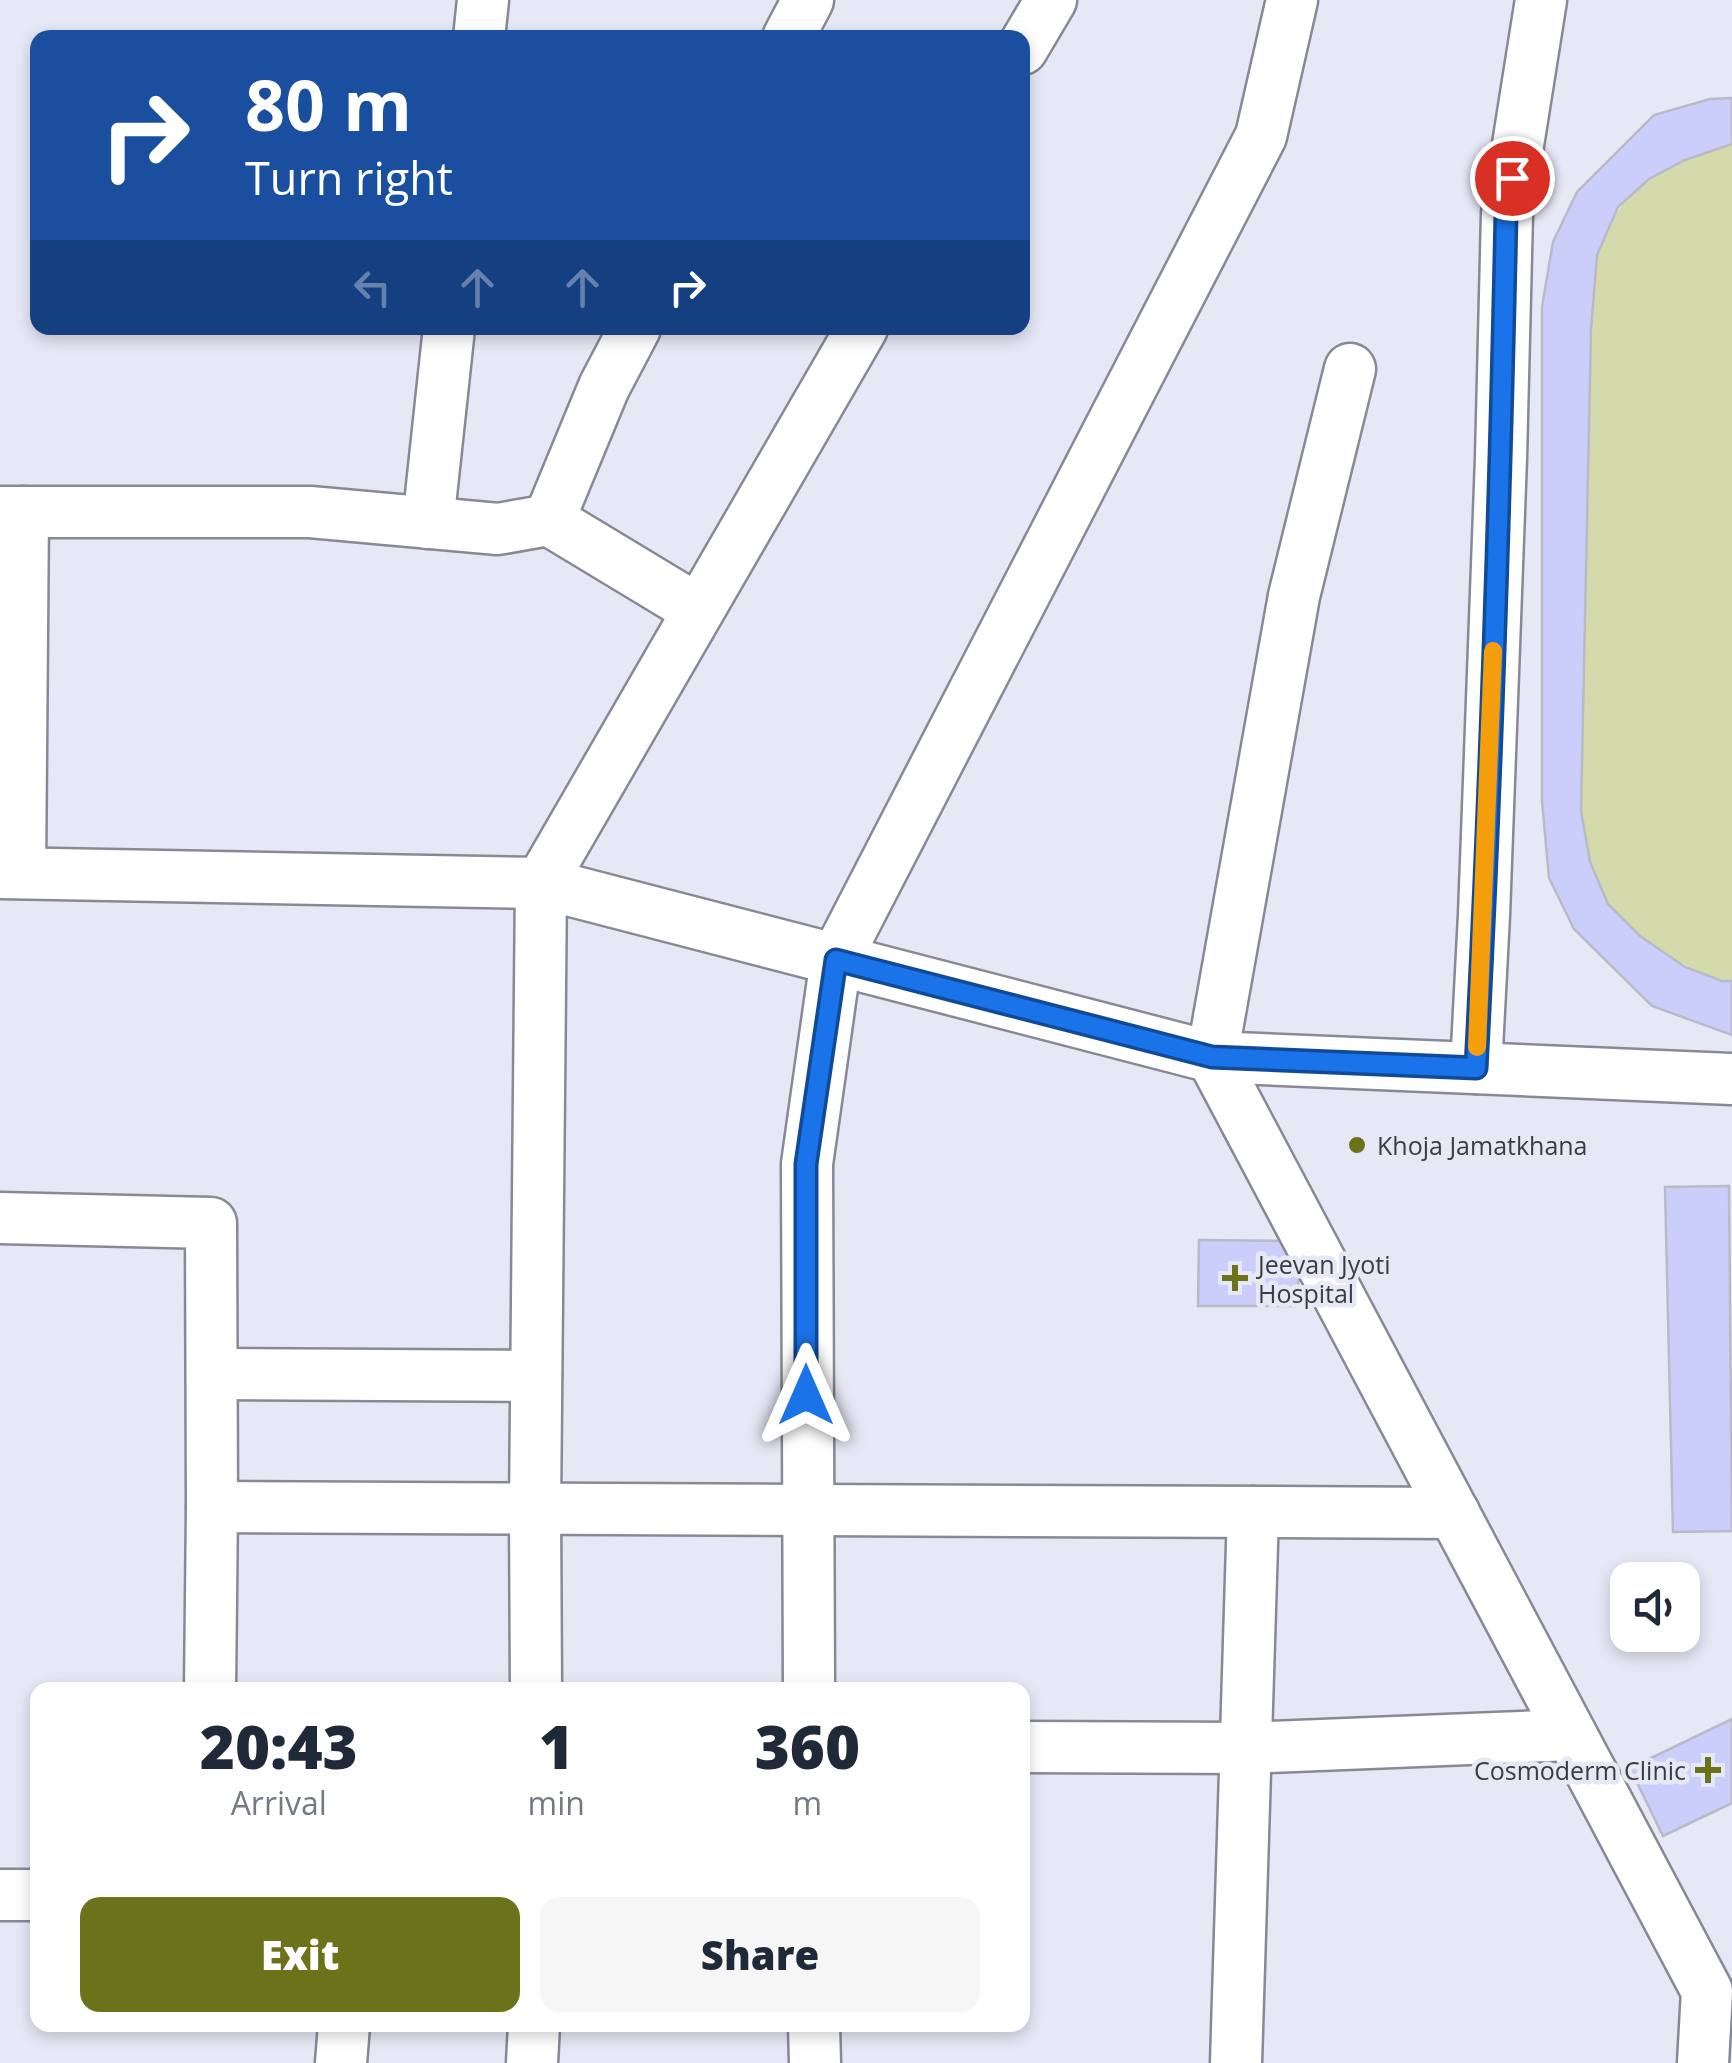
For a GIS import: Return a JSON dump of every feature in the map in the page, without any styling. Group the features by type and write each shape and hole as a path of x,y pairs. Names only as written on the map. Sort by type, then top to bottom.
{"street":[{"path":"480,30 483,0"},
{"path":"792,30 808,0"},
{"path":"1030,35 1051,0"},
{"path":"809,1682 806,1164 836,960 1261,136 1292,0"},
{"path":"1476,1068 1497,558 1506,214 1542,0"},
{"path":"428,523 448,335"},
{"path":"549,520 604,387 631,335"},
{"path":"536,1682 541,883 858,335"},
{"path":"1350,369 1294,596 1212,1057 1707,1992 1703,2063"},
{"path":"698,610 549,520 498,529 310,512 11,512 10,873 541,883 1212,1057 1732,1079"},
{"path":"0,1218 211,1223 210,1682"},
{"path":"212,1374 536,1376"},
{"path":"212,1507 1454,1513"},
{"path":"1236,2063 1253,1512"},
{"path":"1030,1746 1246,1748 1571,1734"},
{"path":"0,1894 30,1895"},
{"path":"341,2063 343,2032"},
{"path":"532,2063 534,2032"},
{"path":"814,2032 814,2063"}],"green space":[{"path":"1732,144 1732,981 1682,963 1645,940 1616,914 1597,880 1581,811 1591,330 1596,262 1607,230 1632,195 1665,171"}],"building":[{"path":"1732,98 1732,144 1685,160 1649,179 1618,207 1597,255 1591,330 1581,811 1590,862 1608,904 1640,936 1685,967 1732,981 1732,1035 1652,1006 1574,929 1549,878 1542,801 1542,307 1553,242 1577,192 1654,115 1710,99"},
{"path":"1729,1186 1732,1531 1673,1532 1665,1187"},
{"path":"1199,1240 1299,1241 1298,1306 1198,1306"},
{"path":"1732,1719 1732,1803 1663,1836 1630,1768"}],"slow traffic":[{"path":"1477,1047 1493,651"}],"place":[{"name":"Khoja Jamatkhana","path":"1357,1145"},
{"name":"Jeevan Jyoti Hospital","path":"1235,1278"},
{"name":"Cosmoderm Clinic","path":"1708,1770"}],"route":[{"path":"806,1395 806,1164 836,960 1212,1057 1476,1068 1506,214 1512,178"}]}
